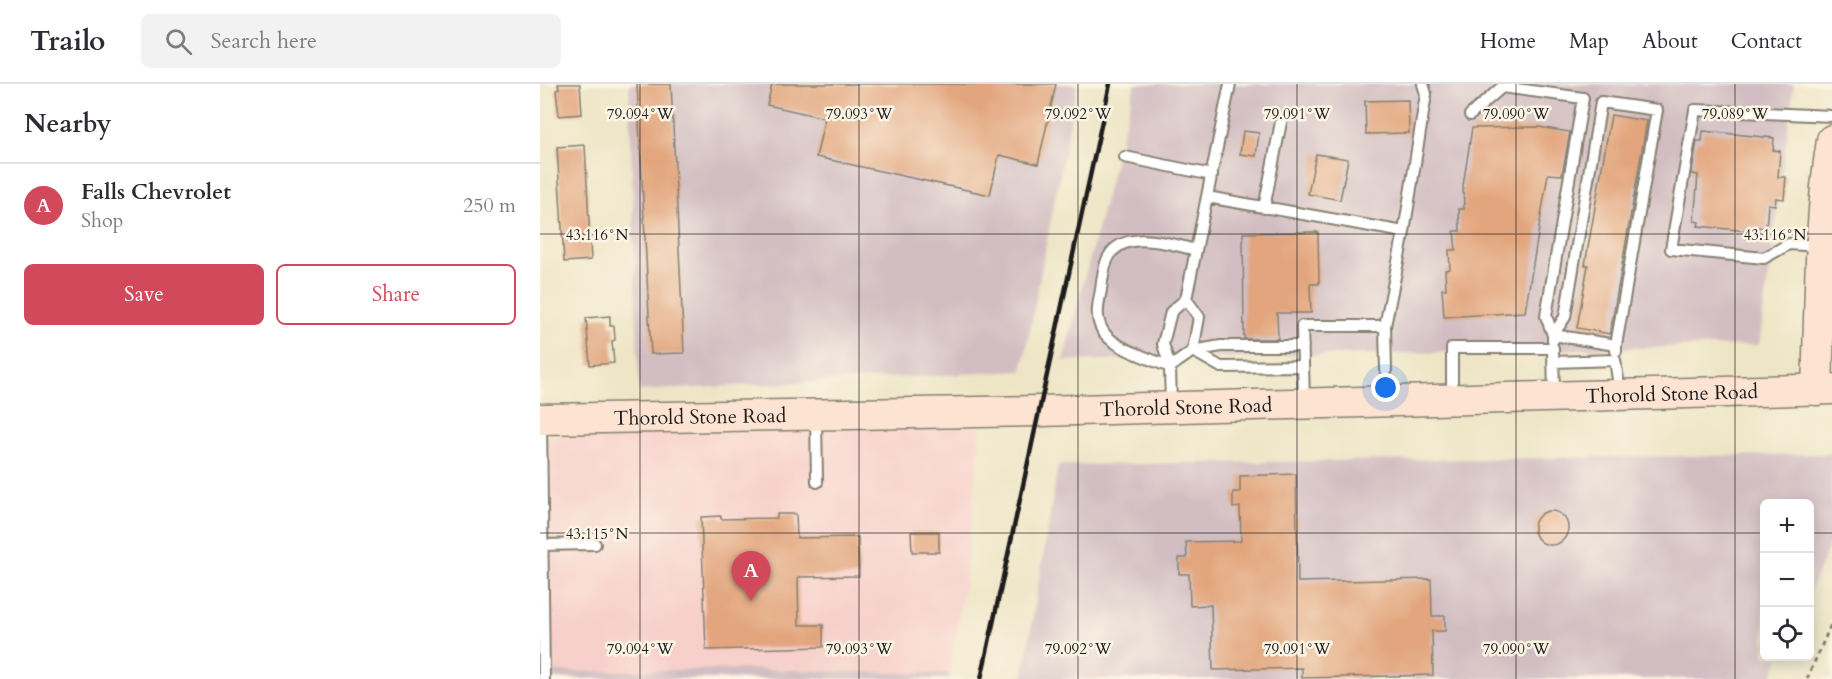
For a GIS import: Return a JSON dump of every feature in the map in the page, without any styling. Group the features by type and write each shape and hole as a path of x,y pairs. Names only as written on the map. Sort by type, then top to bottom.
{"main road":[{"path":"1824,390 1822,259 1832,140"},
{"path":"1822,259 1832,302"},
{"name":"Thorold Stone Road","path":"540,419 1171,408 1824,390"}],"lane":[{"path":"1171,408 1170,367 1164,344 1171,312 1186,299 1230,84"},
{"path":"1386,370 1385,326 1404,232 1426,94 1423,84"},
{"path":"1470,115 1502,87 1583,98 1546,316 1553,335 1554,397"},
{"path":"1553,335 1565,317 1601,102 1657,110 1616,345 1615,360 1620,395"},
{"path":"1822,259 1789,244 1764,258 1671,249 1695,110 1832,116"},
{"path":"1264,208 1282,117"},
{"path":"1125,157 1212,175"},
{"path":"1207,197 1404,232"},
{"path":"1170,367 1117,344 1104,333 1096,314 1106,261 1116,247 1133,241 1155,241 1196,250"},
{"path":"1186,299 1199,317 1193,351"},
{"path":"1304,404 1302,326 1385,326"},
{"path":"1553,335 1616,345"},
{"path":"1170,367 1193,351 1221,346 1303,346"},
{"path":"1452,400 1452,348 1553,348"},
{"path":"1193,351 1221,367 1303,366"},
{"path":"1553,362 1615,360"},
{"path":"816,415 817,482"},
{"path":"540,419 544,679"},
{"path":"541,545 595,544"}],"path":[{"path":"1807,679 1832,622"}],"shaded area":[{"path":"629,84 1077,84 1022,371 639,391"},
{"path":"1135,84 1794,84 1759,345 1063,361"},
{"path":"981,426 965,580 949,674 747,669 540,672 540,436"},
{"path":"1832,454 1832,539 1814,581 1814,499 1760,499 1760,661 1778,661 1770,679 1023,679 1058,465"},
{"path":"747,669 949,674 948,679 540,679 540,672"}],"building":[{"path":"558,84 580,84 582,114 559,116 556,90 559,89"},
{"path":"637,84 671,84 684,353 651,354"},
{"path":"772,84 1056,84 1038,164 999,155 990,195 816,157 825,118 767,105"},
{"path":"1408,100 1409,133 1366,134 1365,101"},
{"path":"1611,115 1647,121 1610,334 1577,328 1588,265 1585,265"},
{"path":"1538,127 1570,132 1562,175 1548,174 1525,312 1444,317 1442,289 1446,289 1445,270 1450,269 1449,250 1456,250 1454,231 1460,231 1459,209 1464,209 1463,186 1472,128"},
{"path":"1243,131 1259,133 1256,156 1240,154"},
{"path":"1703,131 1774,138 1773,150 1780,151 1778,177 1786,177 1784,199 1776,198 1775,205 1768,204 1766,228 1748,226 1747,231 1698,226 1699,222 1694,221 1698,175 1692,174 1692,171 1697,141 1702,141"},
{"path":"585,145 591,260 564,262 557,147"},
{"path":"1316,154 1348,159 1340,200 1308,194"},
{"path":"1318,232 1319,284 1310,284 1311,313 1277,313 1278,339 1244,339 1243,233"},
{"path":"610,316 610,326 614,326 615,340 612,341 614,363 590,365 586,318"},
{"path":"1296,474 1298,582 1431,579 1432,616 1445,616 1445,631 1432,631 1433,675 1302,678 1302,668 1213,670 1211,605 1190,606 1189,574 1179,574 1179,558 1187,558 1186,542 1241,541 1240,507 1233,508 1233,492 1240,492 1240,476"},
{"path":"1551,511 1563,516 1568,528 1563,540 1551,545 1539,540 1534,528 1539,516"},
{"path":"777,514 796,514 797,538 858,537 859,576 798,577 799,625 823,625 823,647 706,650 701,517 777,518"},
{"path":"911,532 939,532 939,552 912,552"}],"railway":[{"path":"981,679 1110,84"}],"place":[{"name":"Falls Chevrolet","path":"751,601"}]}
